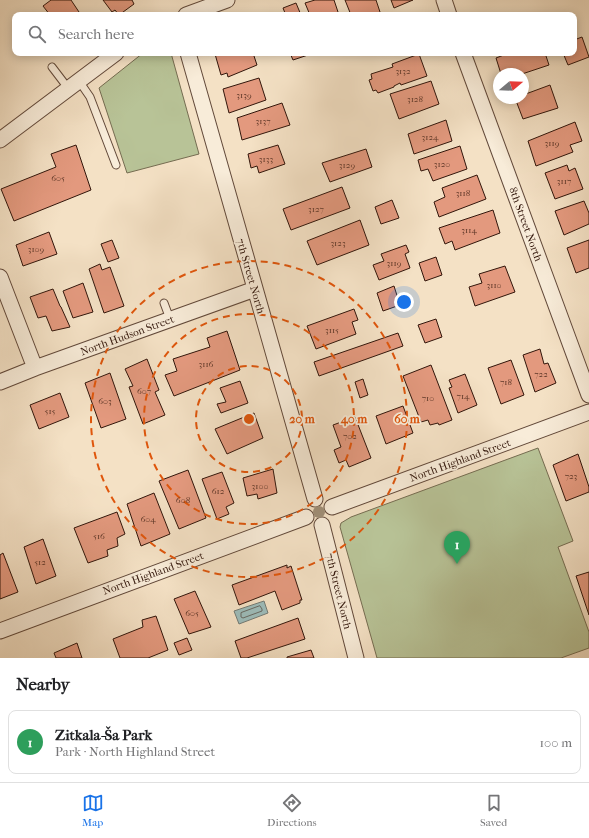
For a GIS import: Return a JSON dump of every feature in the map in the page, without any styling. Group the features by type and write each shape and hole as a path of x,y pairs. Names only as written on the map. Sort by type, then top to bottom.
{"street":[{"path":"194,12 227,0"},
{"path":"444,0 448,12"},
{"path":"0,140 112,56"},
{"name":"7th Street North","path":"189,56 315,499"},
{"name":"8th Street North","path":"464,56 589,395"},
{"path":"0,277 35,368"},
{"name":"North Hudson Street","path":"0,382 255,289"},
{"name":"North Highland Street","path":"332,507 589,412"},
{"path":"315,499 323,499 332,507 332,516 322,525 311,523 306,516 305,512 308,504 315,499"},
{"name":"North Highland Street","path":"0,630 306,516"},
{"name":"7th Street North","path":"322,525 356,658"}],"lane":[{"path":"52,67 90,97 116,165"},
{"path":"164,303 170,319"}],"green space":[{"path":"139,56 172,56 199,154 127,173 99,88"},
{"path":"538,448 573,541 558,547 589,632 589,648 561,658 377,658 340,527 341,523 351,517"}],"water":[{"path":"264,601 268,613 239,624 234,611"}],"building":[{"path":"51,0 71,0 79,12 48,12 43,6"},
{"path":"103,0 132,0 134,4 123,12 117,12 115,10 112,12"},
{"path":"315,0 334,0 338,12 309,12 305,3"},
{"path":"345,0 376,0 380,12 350,12"},
{"path":"391,0 413,0 394,8"},
{"path":"296,3 300,12 285,12 283,8"},
{"path":"582,37 589,57 568,65 564,56 577,56 577,39"},
{"path":"216,56 254,56 257,65 228,77 227,73 221,75"},
{"path":"291,56 305,56 293,60"},
{"path":"414,56 420,56 427,76 401,85 400,83 378,93 376,90 373,91 369,80 372,79 371,74 393,67 392,64"},
{"path":"501,56 546,56 549,65 529,72 529,68 499,68 496,58"},
{"path":"259,78 266,100 229,113 223,89"},
{"path":"431,81 439,104 399,119 390,94"},
{"path":"550,85 558,108 523,119 517,104 529,104 529,93"},
{"path":"282,103 290,125 242,140 237,118"},
{"path":"446,120 452,141 414,154 408,134"},
{"path":"575,122 582,141 570,145 573,152 536,166 528,141"},
{"path":"76,145 91,190 14,221 1,189 56,167 51,154"},
{"path":"278,145 285,164 259,173 257,166 251,168 248,154"},
{"path":"460,146 467,169 433,181 428,169 421,171 418,160"},
{"path":"366,149 372,167 330,182 322,163"},
{"path":"567,165 569,171 575,168 583,189 555,199 545,173"},
{"path":"477,175 486,199 439,217 434,202 445,197 442,188"},
{"path":"342,187 350,208 291,230 283,209"},
{"path":"392,200 399,218 381,224 375,207"},
{"path":"584,201 589,213 589,224 564,235 555,211"},
{"path":"493,210 500,233 455,250 452,241 445,244 439,228"},
{"path":"360,220 369,245 317,265 307,241"},
{"path":"49,232 57,254 23,266 16,245"},
{"path":"112,240 119,258 108,262 101,244"},
{"path":"589,240 589,268 576,273 567,248"},
{"path":"406,245 409,252 405,254 410,268 379,280 373,265 384,261 381,254"},
{"path":"436,257 442,275 425,281 419,263"},
{"path":"100,264 102,270 110,267 124,306 104,313 89,269"},
{"path":"505,266 515,292 475,306 469,287 482,283 479,274"},
{"path":"83,283 93,312 73,318 63,291"},
{"path":"394,286 400,305 383,311 377,293"},
{"path":"53,289 70,327 52,331 46,316 38,318 30,297"},
{"path":"354,309 358,320 352,322 356,334 316,349 307,326"},
{"path":"436,319 442,337 425,343 418,325"},
{"path":"227,331 240,370 174,396 165,375 177,371 173,359 210,347 207,338"},
{"path":"398,333 403,346 319,376 314,362"},
{"path":"540,349 544,364 548,363 556,383 535,392 523,355"},
{"path":"147,359 159,390 155,392 165,415 143,424 129,387 133,386 125,369"},
{"path":"511,360 524,395 501,404 488,368"},
{"path":"431,365 452,420 439,425 438,423 430,425 428,420 421,422 403,376"},
{"path":"110,373 126,419 101,428 85,383"},
{"path":"465,374 477,405 458,413 449,388 452,387 449,380"},
{"path":"363,379 368,395 360,398 355,382"},
{"path":"240,381 248,403 221,413 217,404 226,402 220,388"},
{"path":"60,393 69,417 39,429 30,405"},
{"path":"403,406 413,433 386,444 376,416"},
{"path":"254,413 263,438 227,454 215,429"},
{"path":"355,417 371,458 349,467 346,460 339,463 334,450 341,447 333,425"},
{"path":"578,454 589,487 589,492 566,501 553,465"},
{"path":"273,469 277,493 258,499 257,494 247,496 243,478"},
{"path":"188,470 206,518 179,529 159,481"},
{"path":"222,472 234,503 226,507 229,514 217,519 202,479"},
{"path":"154,493 170,534 141,546 127,504"},
{"path":"117,512 125,534 117,538 118,546 107,550 108,556 88,563 74,528"},
{"path":"43,539 56,576 36,584 24,547"},
{"path":"3,553 18,592 0,599 0,555"},
{"path":"287,565 287,568 291,566 302,600 300,600 300,603 282,610 275,591 239,605 232,585"},
{"path":"589,572 589,615 576,576"},
{"path":"195,591 211,627 189,634 174,599"},
{"path":"156,616 168,650 148,658 120,658 113,639 143,627 142,620"},
{"path":"298,618 305,639 247,658 241,658 235,641"},
{"path":"187,638 192,650 179,655 174,643"},
{"path":"77,643 82,658 56,658 54,653"},
{"path":"311,650 314,658 287,658 287,657"}],"place":[{"name":"Zitkala-Ša Park","path":"457,564"}]}
